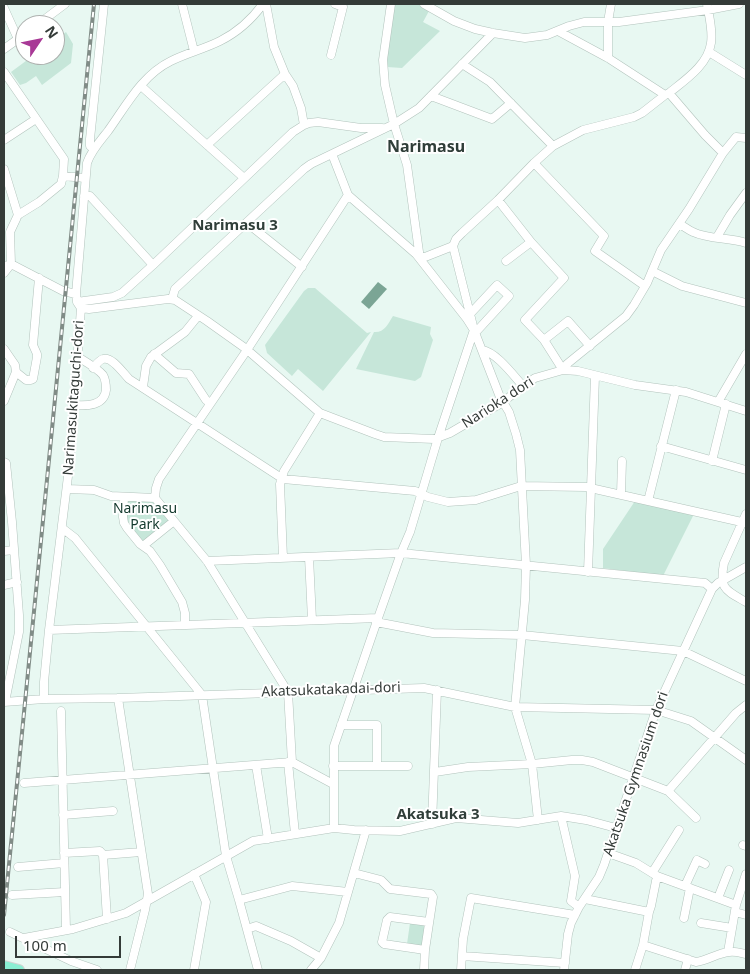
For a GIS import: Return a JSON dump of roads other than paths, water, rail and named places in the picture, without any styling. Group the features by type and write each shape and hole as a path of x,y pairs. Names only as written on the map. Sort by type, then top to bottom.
{"main road":[{"path":"4,966 19,970"}],"street":[{"path":"10,4 4,7 15,32"},
{"path":"50,15 65,4"},
{"path":"94,149 90,146 90,139 104,4"},
{"path":"182,4 194,51"},
{"path":"265,4 274,47 301,108 304,125"},
{"name":"Narimasukitaguchi-dori","path":"44,699 49,630 67,489 78,356 78,301 87,163 94,149 140,86 155,72 169,62 230,36 265,4"},
{"path":"331,55 343,7 337,4"},
{"path":"391,4 383,60 385,85 390,126 408,165 420,259"},
{"path":"424,4 454,21 475,29 524,38 548,36 569,26 584,22 619,22 708,7 739,4"},
{"path":"608,58 608,22 611,4"},
{"path":"538,820 532,764 515,707 526,600 526,566 518,442 509,412 500,397 475,332 453,246 456,239 462,233 553,146 583,130 634,117 642,113 694,72 703,62 711,43 708,7"},
{"path":"558,31 608,58 667,94 723,154"},
{"path":"7,265 40,278 65,292 89,309 172,299 175,290 304,169 390,126 419,108 492,33"},
{"path":"4,49 15,41"},
{"path":"708,52 746,75"},
{"path":"462,64 490,82 553,146"},
{"path":"4,72 64,159 62,184 18,215 10,232 7,265 4,273"},
{"path":"207,145 285,74"},
{"path":"140,86 244,178"},
{"path":"431,96 492,119 511,103"},
{"path":"4,140 36,119"},
{"path":"78,301 113,297 122,294 293,132 304,125 318,122 374,129 390,126"},
{"path":"498,200 531,242 564,278 525,320 544,340 563,370 626,316 645,286 661,250 723,154 736,137 746,138"},
{"path":"332,154 348,195 398,237 420,259 475,332"},
{"path":"534,163 604,236 594,251 645,286"},
{"path":"4,169 6,182 18,215"},
{"path":"63,176 85,178"},
{"path":"717,238 746,192"},
{"path":"295,834 288,692 207,561 155,498 158,479 302,268 348,195"},
{"path":"84,196 90,196 153,265"},
{"path":"247,223 302,268"},
{"path":"679,224 693,232 706,236 746,243"},
{"path":"506,260 531,242"},
{"path":"420,259 453,246"},
{"path":"652,271 682,286 746,303"},
{"path":"16,372 26,380 33,379 37,355 33,344 40,278"},
{"path":"334,828 333,747 410,532 438,438 475,332 509,296 497,284 470,314"},
{"name":"Narioka dori","path":"172,299 247,350 320,413 380,436 438,438 503,402 535,378 563,370 578,371 635,385 686,392 746,411"},
{"path":"143,387 146,366 150,357 185,332 198,316"},
{"path":"544,340 568,321 590,346"},
{"path":"482,350 488,351 523,386"},
{"path":"4,401 16,372 16,365 5,353"},
{"path":"154,354 176,372 189,374 210,404"},
{"path":"718,402 746,354"},
{"path":"74,405 96,404 104,397 106,384 105,378 101,373 78,356"},
{"path":"93,368 101,359 109,359 129,378 283,479 415,491 448,502 476,500 521,486 590,488 745,520 724,563 722,580 723,586 728,592 746,602"},
{"path":"588,572 595,376"},
{"path":"648,501 676,390"},
{"path":"712,461 726,404"},
{"path":"283,558 281,478 320,413"},
{"path":"661,446 746,470"},
{"path":"621,494 622,461"},
{"path":"4,462 6,462 17,582 19,632 4,702"},
{"path":"67,489 97,491 109,496 155,498"},
{"path":"124,497 124,523 160,564 184,607 185,625"},
{"path":"143,546 174,522"},
{"path":"62,528 75,538 202,695 226,856 258,970"},
{"path":"4,551 14,550"},
{"path":"207,561 401,553 706,583 712,589"},
{"path":"309,557 312,620"},
{"name":"Akatsuka Gymnasium dori","path":"564,967 568,934 574,915 599,877 656,710 683,650 712,589 718,582 746,567"},
{"path":"4,585 17,582"},
{"path":"49,630 312,620 377,620 433,633 522,636 683,650 746,681"},
{"name":"Akatsukatakadai-dori","path":"4,702 44,699 416,687 515,707 656,710 689,720 746,760"},
{"path":"432,824 438,690"},
{"path":"118,698 148,900 130,970"},
{"path":"668,791 736,713 746,705"},
{"path":"61,712 66,930"},
{"path":"341,725 377,725 377,766"},
{"path":"435,772 468,767 582,760 634,777 668,791 696,818"},
{"path":"24,783 290,762 333,784"},
{"path":"256,765 268,839"},
{"path":"333,766 408,766"},
{"path":"63,815 113,811"},
{"path":"561,816 574,876 571,901 579,907"},
{"path":"24,938 66,930 126,913 252,842 268,839 334,828 400,831 456,818 518,822 561,816 616,828"},
{"path":"311,970 321,958 339,923 366,830"},
{"path":"635,970 643,945 655,874 679,830"},
{"path":"64,853 100,851 103,855 107,918"},
{"path":"103,855 141,852"},
{"path":"608,853 636,863 655,874 718,898 746,915"},
{"path":"684,918 687,887 697,860 705,864"},
{"path":"18,866 64,863"},
{"path":"718,898 729,870"},
{"path":"354,873 381,880 390,889 431,894 433,897 424,970"},
{"path":"194,874 206,902 194,970"},
{"path":"728,952 735,909 744,886 746,874"},
{"path":"239,900 292,886 348,892"},
{"path":"12,895 65,892"},
{"path":"461,970 463,939 471,898 574,915"},
{"path":"585,898 648,912"},
{"path":"425,950 384,944 382,942 387,920 390,917 429,922"},
{"path":"701,923 732,928"},
{"path":"247,929 256,926 291,941 321,958"},
{"path":"10,932 71,961 96,970"},
{"path":"643,945 696,962 728,952 746,954"},
{"path":"462,956 564,967"},
{"path":"685,970 688,959"}],"railway":[{"path":"4,915 94,4"}],"district":[{"name":"Narimasu","path":"426,147"},
{"name":"Narimasu 3","path":"235,226"},
{"name":"Akatsuka 3","path":"438,815"}],"park label":[{"name":"Narimasu Park","path":"145,518"}]}
